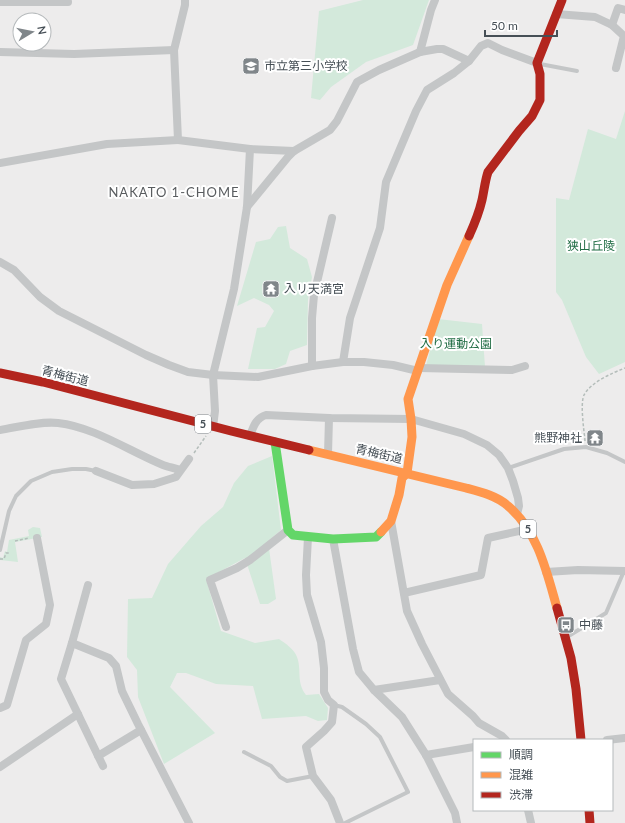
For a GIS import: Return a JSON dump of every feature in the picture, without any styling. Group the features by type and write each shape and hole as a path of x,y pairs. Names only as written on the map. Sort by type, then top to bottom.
{"main road":[{"path":"275,442 288,530 292,534 333,539 376,537 391,521 399,495 402,478 407,473 411,444 411,419 408,399 419,370 438,307 446,285 476,220 481,205 488,172 532,116 540,100 540,74 537,63 562,0"},
{"name":"青梅街道","path":"0,373 43,382 213,427 452,484 486,493 502,502 516,514 528,529 537,546 546,572 572,665 581,739"},
{"path":"589,811 590,823"}],"street":[{"path":"178,140 174,50 186,0"},
{"path":"420,52 431,10 436,0"},
{"path":"0,2 68,2"},
{"path":"612,25 618,8 625,10"},
{"path":"556,14 595,17 612,25 624,36 616,68"},
{"path":"343,362 350,318 380,228 386,182 413,118 427,90 454,73 469,61 481,46 488,43 537,63"},
{"path":"247,207 294,151 330,130 337,121 357,82 379,70 420,52 443,49 469,61"},
{"path":"0,52 74,54 174,50"},
{"path":"0,163 107,144 178,140 250,149 294,151"},
{"path":"213,427 215,411 212,374 234,289 247,207 250,149"},
{"path":"312,366 312,318 314,295 332,218"},
{"path":"0,262 14,270 40,297 58,311 109,337 169,365 188,372 258,376 343,362 364,362 393,365 419,370 515,372 525,366"},
{"path":"250,436 257,420 266,416 411,419 464,434 487,445 498,455 508,468 518,498 519,506 516,514"},
{"path":"328,454 329,418"},
{"path":"0,430 43,423 56,422 67,424 85,429 164,466 180,470"},
{"path":"96,471 132,485 154,484 176,477 189,459"},
{"path":"391,521 407,611 440,680 448,694 479,723 505,739"},
{"path":"404,593 481,575 488,538 528,529"},
{"path":"226,627 210,580 250,560 288,530"},
{"path":"308,537 306,575 307,595 322,642 324,692 328,700 334,706 332,722 324,732 306,747 313,776 331,800 340,823"},
{"path":"0,708 7,705 26,640 46,624 50,605 33,538"},
{"path":"333,539 353,649 359,672 374,690 402,717 426,754 455,813 457,823"},
{"path":"546,572 578,570 625,571"},
{"path":"88,585 61,679 103,766"},
{"path":"72,643 109,658 116,666 122,691 189,823"},
{"path":"374,690 440,680"},
{"path":"0,766 78,714"},
{"path":"98,756 141,730"},
{"path":"613,739 625,738"},
{"path":"426,754 473,747"},
{"path":"528,811 530,823"}],"lane":[{"path":"537,63 577,71"},
{"path":"508,468 564,449 586,447 607,453 625,462"},
{"path":"0,550 11,506 16,496 31,481 52,472 72,469 96,471"},
{"path":"565,637 606,612 625,571"},
{"path":"334,706 342,707 366,724 380,737 408,792 345,823"},
{"path":"244,752 271,766 280,777 287,781 313,776"}],"path":[{"path":"586,447 582,401 584,394 592,385 625,368"},
{"path":"189,459 213,427"},
{"path":"15,541 33,538"},
{"path":"0,559 4,559 6,553 9,553"}],"green space":[{"path":"363,0 429,0 413,45 366,62 331,87 320,100 311,98 319,11"},
{"name":"狭山丘陵","path":"625,111 625,362 599,374 586,357 562,300 556,292 556,198 569,200 588,129 616,139"},
{"path":"286,226 290,248 307,259 312,277 308,300 307,345 290,351 286,364 275,369 248,369 257,328 265,327 274,311 269,305 254,298 237,306 256,242 270,239 278,227"},
{"name":"入り運動公園","path":"438,319 482,324 485,367 426,366"},
{"path":"272,456 281,530 268,541 276,599 268,604 260,604 245,558 206,579 221,631 255,643 279,639 287,645 297,657 300,681 303,690 306,695 319,694 328,708 327,720 318,721 306,716 262,719 253,686 216,684 186,673 177,673 170,687 215,733 164,764 138,697 137,670 127,657 128,599 152,598 168,564 201,526 223,507 234,483 248,466"},
{"path":"33,527 40,528 42,537 15,542 18,562 0,560 0,557 3,558 5,551 7,552 9,540 29,536 28,530"}],"traffic: fast":[{"path":"275,442 288,530 293,535 333,539 376,537 381,532"}],"traffic: slow":[{"path":"381,532 391,521 399,495 402,478 407,473 412,437 408,399 447,285 469,236"},
{"path":"309,450 472,490 488,495 504,503 518,516 534,540 545,567 557,608"}],"traffic: jam":[{"path":"469,236 475,223 482,200 488,172 532,116 540,100 540,74 537,63 562,0"},
{"path":"0,373 43,382 309,450"},
{"path":"557,608 571,658 576,689 581,739"},
{"path":"589,811 590,823"}],"place":[{"name":"市立第三小学校","path":"251,66"},
{"name":"入リ天満宮","path":"271,289"},
{"name":"熊野神社","path":"595,438"},
{"name":"中藤","path":"566,625"}],"district":[{"name":"NAKATO 1-CHOME","path":"174,192"}]}
